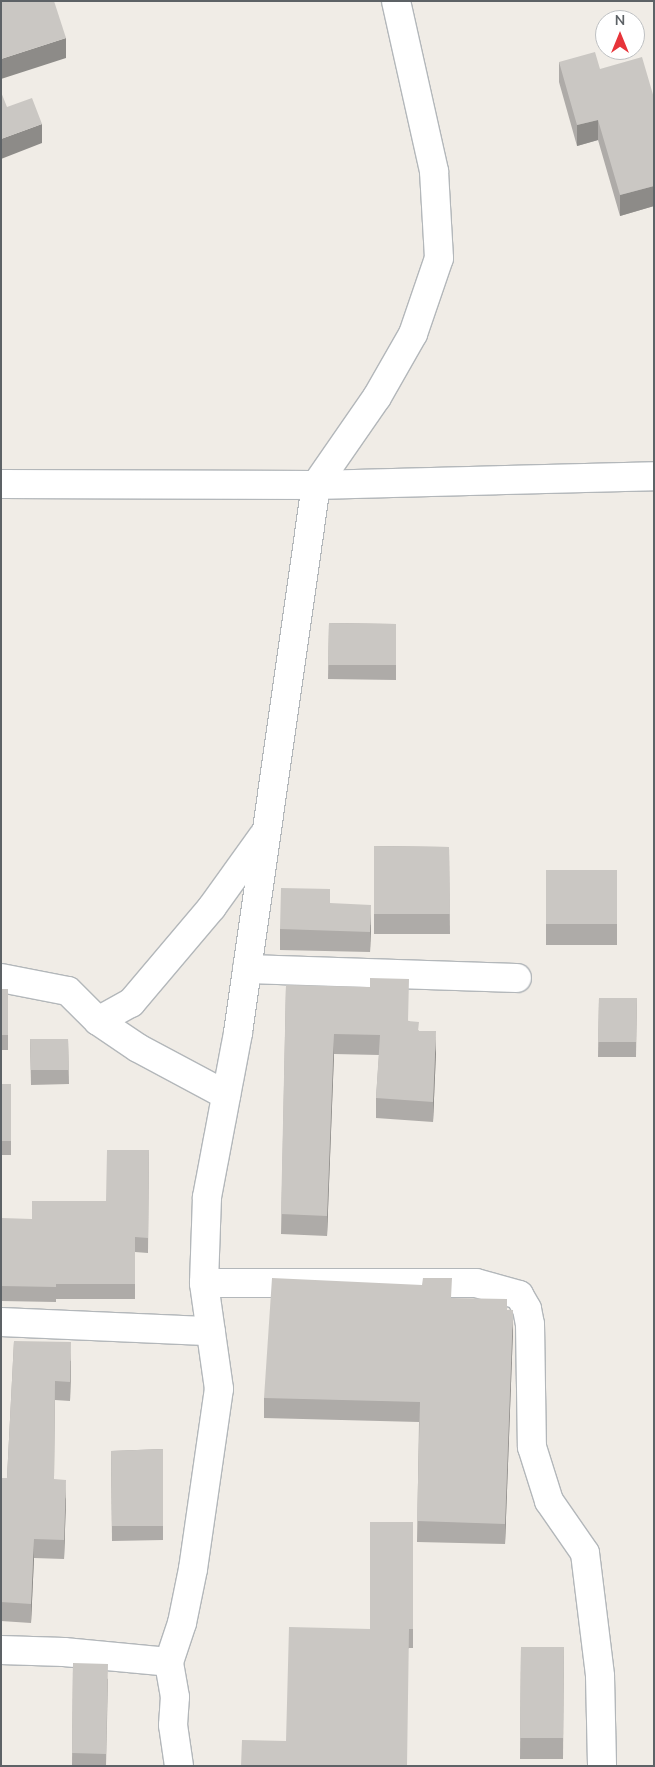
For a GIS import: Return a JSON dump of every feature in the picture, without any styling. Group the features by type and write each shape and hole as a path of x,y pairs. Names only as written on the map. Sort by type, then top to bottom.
{"street":[{"path":"179,1766 173,1726 175,1696 169,1662 182,1623 193,1569 219,1389 204,1283 207,1197 247,969 264,835 316,485 377,397 412,334 439,258 434,171 396,1"},
{"path":"1,484 316,485 654,476"},
{"path":"98,1021 131,1003 212,907 264,835"},
{"path":"247,969 517,978"},
{"path":"1,978 68,991 98,1021 138,1048 226,1095"},
{"path":"204,1283 476,1283 519,1295 527,1309 530,1324 532,1447 550,1501 585,1553 600,1676 602,1766"},
{"path":"1,1322 211,1331"},
{"path":"1,1650 64,1652 169,1662"}],"building":[{"path":"1,1 54,1 66,38 1,59"},
{"path":"595,52 595,60 597,60 600,69 632,60 643,60 654,98 654,186 620,195 598,120 577,125 559,62"},
{"path":"1,92 7,107 32,98 42,124 1,139"},
{"path":"329,623 396,624 396,665 328,665"},
{"path":"374,846 449,847 450,914 374,914"},
{"path":"546,870 617,870 617,924 546,924"},
{"path":"281,888 330,889 330,903 371,905 370,932 280,929"},
{"path":"370,978 409,979 408,1021 419,1022 418,1031 436,1031 433,1102 376,1098 380,1035 334,1034 327,1216 281,1214 286,985 370,987"},
{"path":"1,989 8,989 8,1035 1,1035"},
{"path":"599,998 637,998 636,1042 598,1042"},
{"path":"30,1039 68,1039 69,1070 31,1070"},
{"path":"1,1084 11,1084 11,1141 1,1141"},
{"path":"107,1150 149,1150 148,1238 135,1237 135,1284 56,1284 56,1287 1,1286 2,1218 32,1219 32,1201 106,1201"},
{"path":"272,1278 422,1285 423,1278 452,1278 451,1298 507,1299 507,1310 513,1310 505,1524 417,1521 420,1402 264,1398"},
{"path":"14,1341 71,1342 70,1382 55,1381 54,1479 66,1480 64,1540 34,1539 31,1604 1,1602 1,1478 7,1478"},
{"path":"163,1449 163,1526 112,1526 111,1451"},
{"path":"370,1522 413,1522 413,1629 409,1629 407,1766 241,1766 242,1740 286,1741 289,1627 370,1629"},
{"path":"521,1647 564,1647 563,1738 520,1738"},
{"path":"73,1663 108,1664 106,1754 72,1753"}]}
